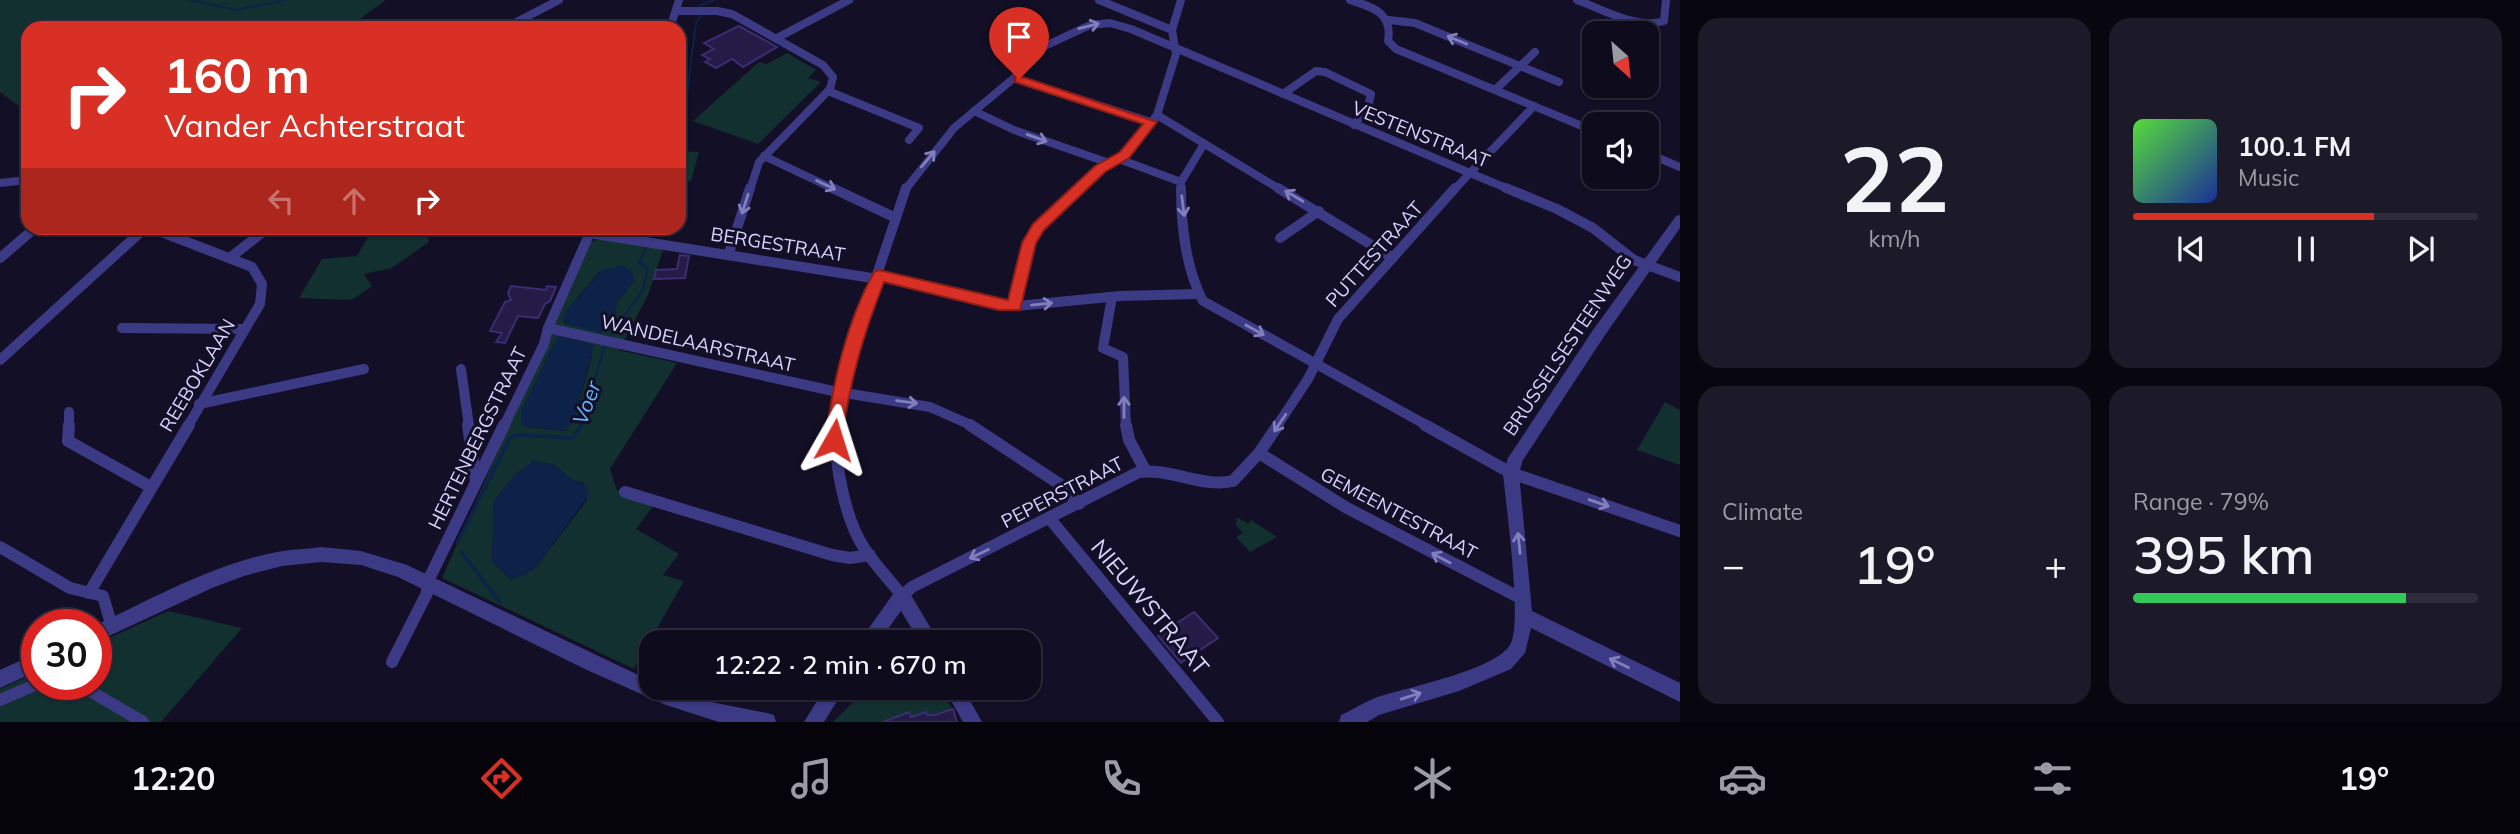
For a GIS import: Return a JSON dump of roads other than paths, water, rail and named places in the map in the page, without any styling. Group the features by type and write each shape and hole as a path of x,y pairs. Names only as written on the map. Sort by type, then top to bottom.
{"street":[{"path":"518,21 558,0"},
{"path":"527,21 567,0"},
{"path":"672,21 679,0"},
{"path":"777,38 849,0"},
{"path":"1099,0 1171,30"},
{"path":"1014,306 1029,243 1038,227 1114,161 1154,119 1176,54 1171,30 1181,0"},
{"path":"1350,0 1378,11 1389,20 1415,23 1559,82"},
{"path":"1378,0 1378,11"},
{"path":"1577,0 1643,24 1656,25 1664,22 1666,0"},
{"path":"676,11 727,13 828,68 834,82 759,162 729,253"},
{"path":"1389,20 1392,30 1388,41 1392,46 1582,126"},
{"name":"VESTENSTRAAT","path":"902,596 859,538 839,478 834,440 840,393 859,327 908,184 954,128 1014,78 1045,46 1062,36 1090,25 1118,24 1578,219 1633,259 1680,277"},
{"path":"1495,90 1535,52"},
{"path":"1283,94 1314,72 1325,72 1371,94 1368,107 1354,125"},
{"path":"1014,78 1154,119 1204,144 1393,258"},
{"path":"828,91 919,128 909,140"},
{"name":"PUTTESTRAAT","path":"1315,365 1338,319 1534,106"},
{"path":"974,111 1014,130 1181,182"},
{"path":"1204,144 1181,182 1181,202 1198,295 1203,301 1511,473 1680,531"},
{"path":"764,156 896,218"},
{"path":"1659,158 1680,167"},
{"path":"0,183 21,181"},
{"path":"1280,238 1319,211"},
{"name":"BRUSSELSESTEENWEG","path":"1511,473 1531,432 1680,219"},
{"path":"0,258 27,235"},
{"path":"0,351 128,235"},
{"path":"0,360 137,235"},
{"name":"REEBOKLAAN","path":"89,593 149,486 260,304 262,283 259,274 252,267 170,235"},
{"path":"231,257 259,235"},
{"name":"HERTENBERGSTRAAT","path":"392,662 427,593 427,583 544,344 548,328 588,235"},
{"name":"BERGESTRAAT","path":"620,235 878,277 1014,306 1112,296 1198,295"},
{"path":"1112,296 1103,348 1123,357 1124,428 1134,454 1145,470"},
{"path":"122,328 244,329"},
{"name":"WANDELAARSTRAAT","path":"548,328 840,393 923,405 969,424 1055,480 1079,503"},
{"name":"PEPERSTRAAT","path":"902,596 912,587 1145,470 1160,470 1227,483 1236,479 1250,460 1259,453 1315,365"},
{"path":"199,404 364,369"},
{"path":"461,369 476,482"},
{"path":"69,412 68,441 149,486"},
{"name":"GEMEENTESTRAAT","path":"1259,453 1292,476 1524,608"},
{"path":"1348,722 1376,707 1459,681 1505,663 1519,647 1524,608 1511,473"},
{"path":"625,492 832,555 850,558 870,555"},
{"name":"NIEUWSTRAAT","path":"1050,519 1219,722"},
{"path":"0,547 70,588 103,596 103,609"},
{"path":"112,627 231,572 302,554 329,553 371,559 647,688 729,718 767,722"},
{"path":"877,630 902,596 923,630"},
{"path":"1524,608 1680,692"},
{"path":"0,679 21,669"},
{"path":"0,700 21,691"},
{"path":"105,700 142,722"},
{"path":"813,722 828,700"},
{"path":"960,700 973,722"}],"water":[{"path":"622,265 632,272 635,281 617,301 615,315 608,326 601,333 566,324 563,320 566,311 601,271"},
{"path":"558,336 594,345 574,421 564,431 523,426 521,412"},
{"path":"534,461 554,465 572,480 587,485 589,495 536,567 524,575 510,579 492,562 494,501 516,474"}],"waterway":[{"name":"Voer","path":"190,0 237,10 285,0"},
{"name":"Voer","path":"699,6 714,0"},
{"name":"Voer","path":"686,102 696,22 701,16 698,14"},
{"name":"Voer","path":"608,339 643,290 648,269 639,262 646,248"},
{"name":"Voer","path":"581,426 605,345"},
{"name":"Voer","path":"457,543 510,438 517,435 572,438 582,425"},
{"name":"Voer","path":"461,552 500,602"}]}
